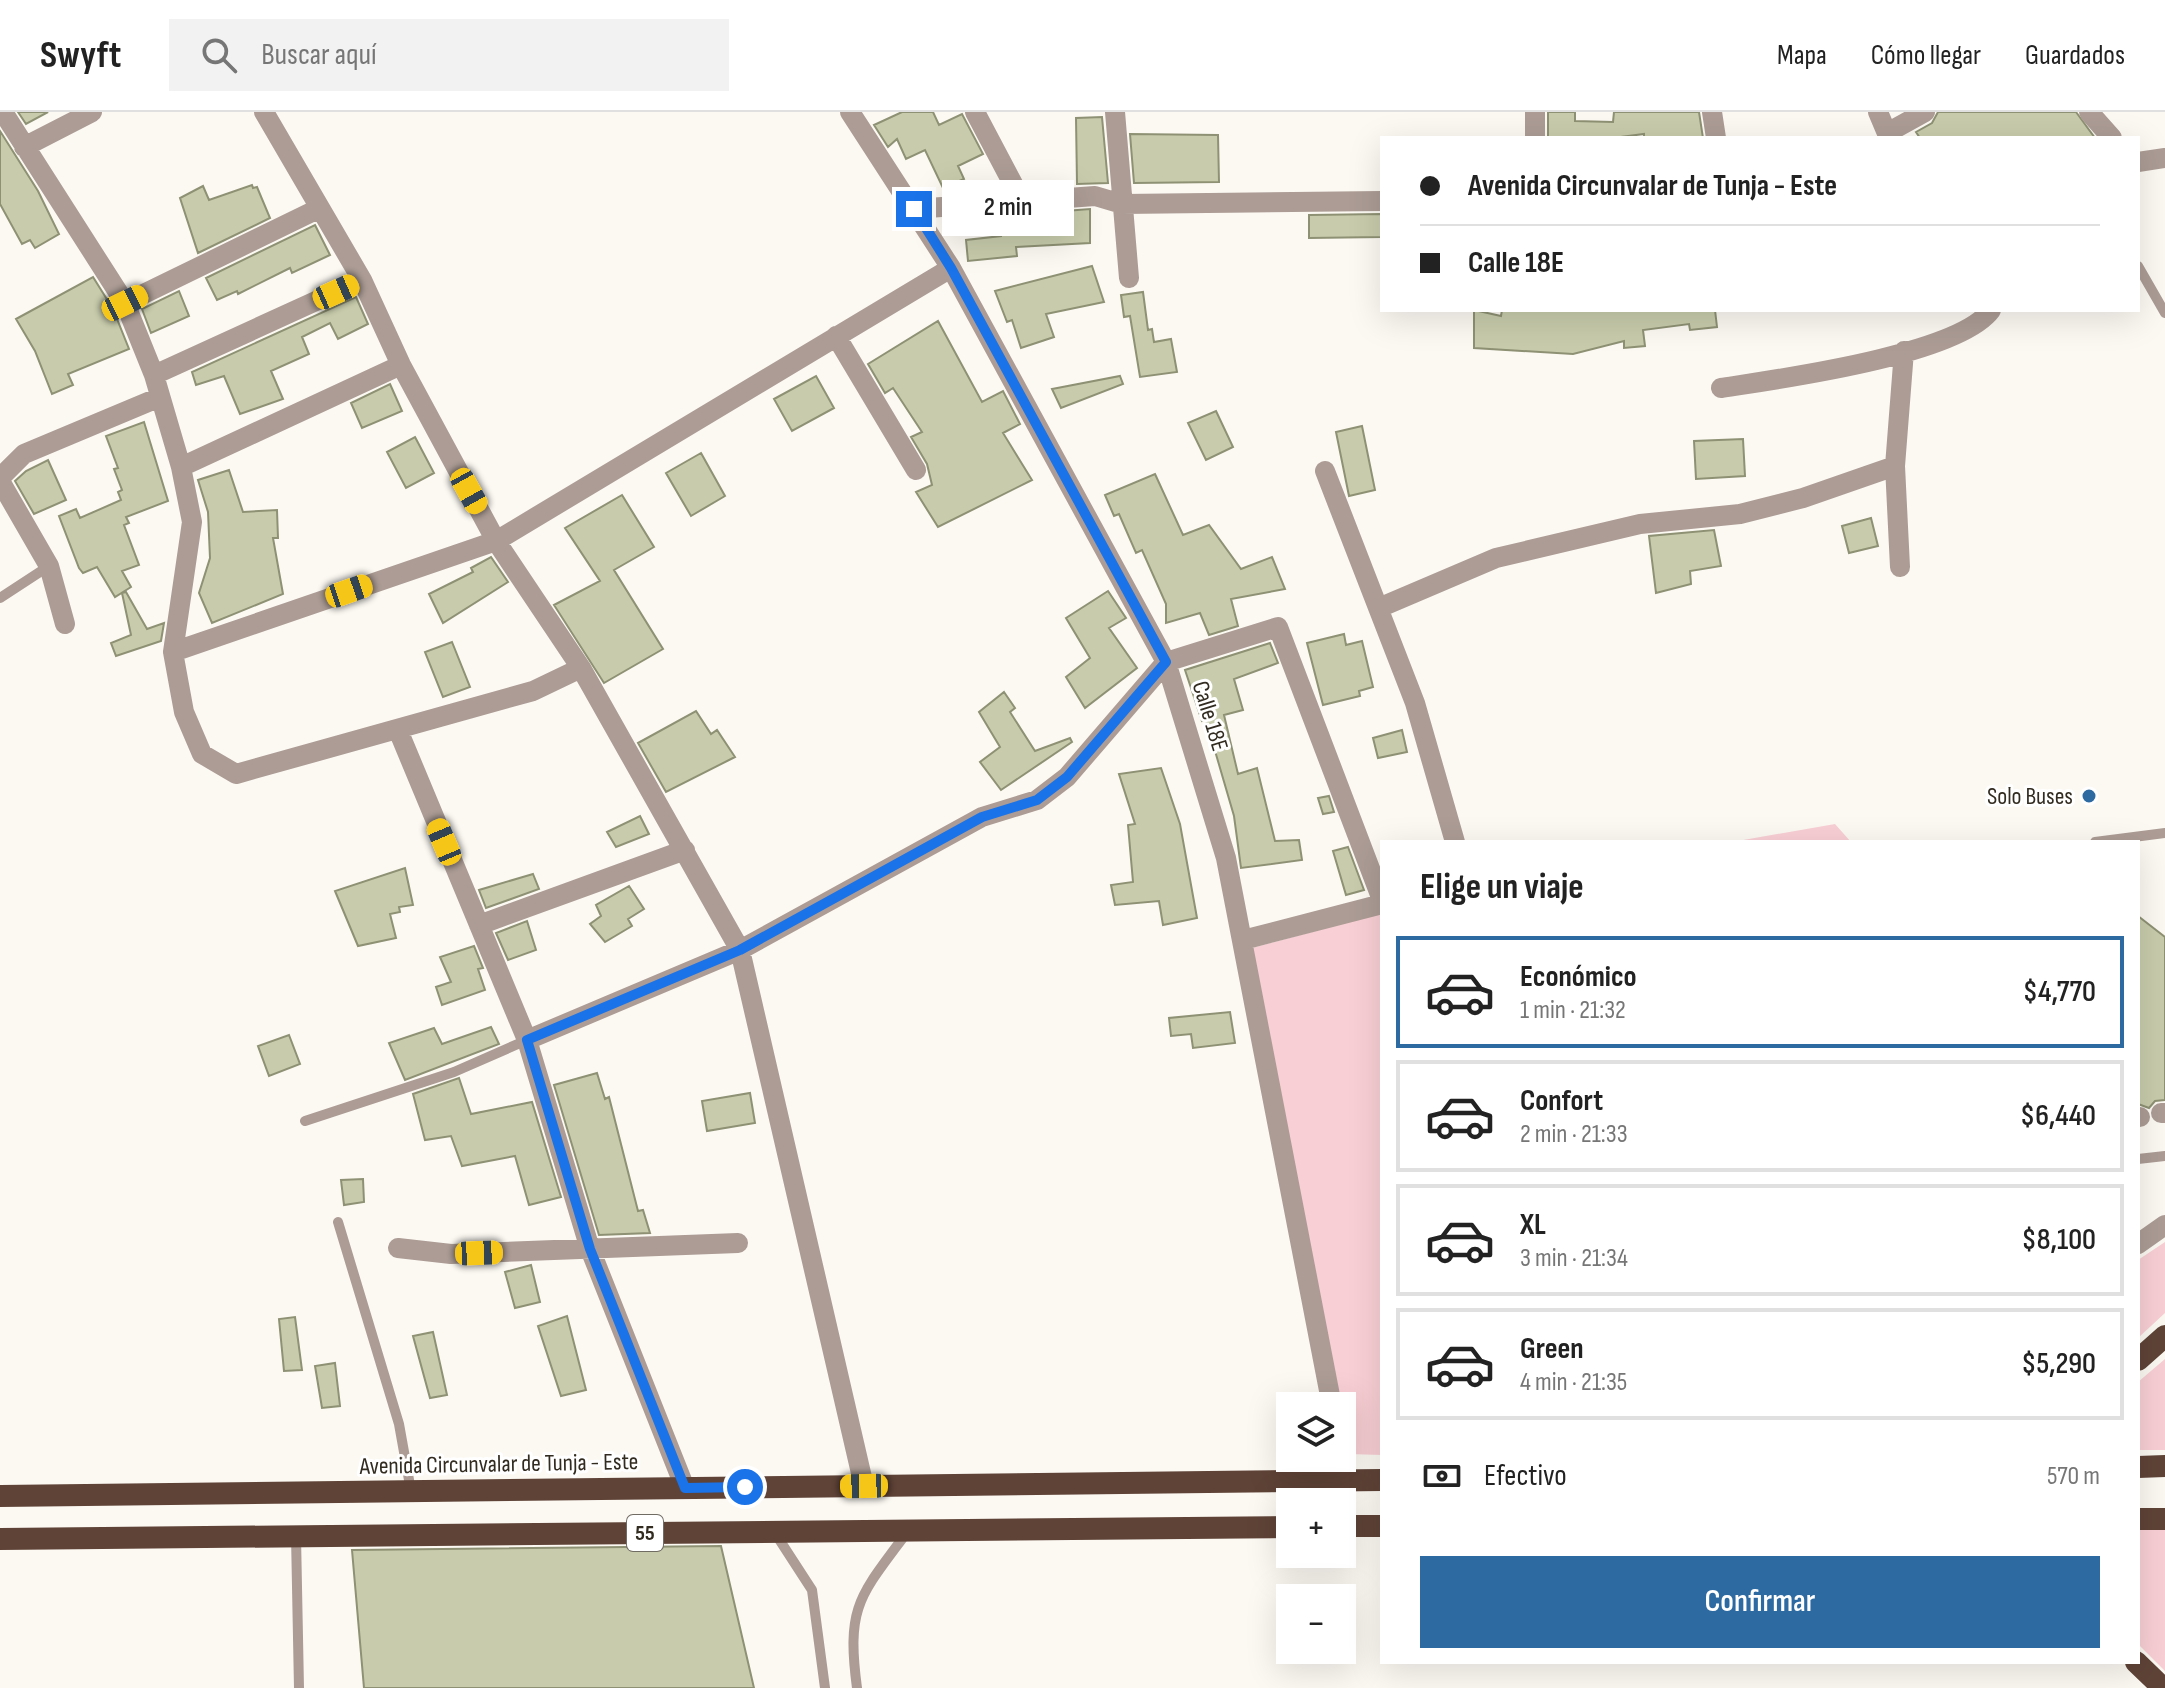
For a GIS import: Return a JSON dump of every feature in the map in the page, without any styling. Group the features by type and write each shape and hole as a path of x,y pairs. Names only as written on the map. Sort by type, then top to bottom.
{"highway":[{"path":"2140,1358 2165,1336"},
{"path":"2140,1467 2165,1466"},
{"name":"Avenida Circunvalar de Tunja - Este","path":"0,1496 864,1486 1276,1471"},
{"name":"Avenida Circunvalar de Tunja - Este","path":"1348,1472 1380,1480"},
{"path":"2140,1519 2165,1519"},
{"path":"1356,1526 1380,1526"},
{"name":"55","path":"0,1539 1276,1527"},
{"path":"2138,1664 2163,1688"}],"street":[{"path":"3,112 125,303 154,375 181,467 192,522 173,652 184,712 202,754 236,774 533,691 581,668"},
{"path":"24,147 92,112"},
{"path":"264,112 362,280 401,365 496,541 581,668 740,950 864,1486"},
{"name":"Calle 18E","path":"850,112 951,268 1166,662 1226,858 1329,1392"},
{"path":"975,112 1022,201"},
{"path":"1115,112 1129,278"},
{"path":"1535,112 1535,136"},
{"path":"1712,112 1716,136"},
{"path":"1878,112 1888,135 1925,112"},
{"path":"2089,112 2110,136"},
{"path":"2140,162 2165,158"},
{"path":"914,209 1095,196 1122,204 1380,201"},
{"path":"125,303 320,208"},
{"path":"173,652 496,541 951,268"},
{"path":"154,375 362,280"},
{"path":"1721,388 1807,375 1904,351 1968,331 1989,312"},
{"path":"836,336 916,470"},
{"path":"1900,567 1895,466 1904,351"},
{"path":"181,467 401,365"},
{"path":"65,624 49,566 0,480 24,454 160,397"},
{"path":"1381,607 1496,558 1640,524 1740,514 1803,498 1895,466"},
{"path":"1325,471 1381,607 1415,703 1454,840"},
{"path":"527,1040 740,950 982,817 1037,800 1067,777 1166,662 1278,627 1380,897"},
{"path":"398,730 527,1040 590,1249 685,1488"},
{"path":"479,925 685,850"},
{"path":"1243,940 1380,903"},
{"path":"2140,1242 2165,1225"},
{"path":"398,1248 451,1254 738,1243"}],"lane":[{"path":"2140,269 2165,313"},
{"path":"0,598 49,566"},
{"path":"2111,840 2165,833"},
{"path":"305,1121 454,1072 527,1040"},
{"path":"2140,1159 2165,1156"},
{"path":"338,1222 399,1424 411,1491"},
{"path":"857,1688 851,1643 855,1612 869,1584 908,1530"},
{"path":"774,1531 812,1590 825,1688"},
{"path":"296,1536 299,1688"}],"shaded area":[{"path":"1835,824 1849,840 1743,840"},
{"path":"1380,914 1380,1455 1356,1454 1356,1392 1336,1392 1252,948"},
{"path":"2165,1242 2165,1313 2140,1336 2140,1259"},
{"path":"2165,1359 2165,1450 2140,1450 2140,1380"},
{"path":"2165,1525 2165,1671 2140,1646 2140,1526"}],"building":[{"path":"18,112 48,112 26,124"},
{"path":"902,112 933,112 939,125 962,114 983,154 958,166 964,179 943,188 925,150 906,159 897,139 888,147 874,125"},
{"path":"1548,112 1575,112 1575,121 1613,122 1614,112 1699,112 1703,136 1644,134 1548,136"},
{"path":"1938,112 2076,112 2094,136 1919,136 1916,132 1932,123"},
{"path":"1102,117 1108,183 1077,184 1076,118"},
{"path":"0,131 38,191 59,234 35,248 30,240 22,244 0,204"},
{"path":"1130,134 1218,135 1219,182 1134,183"},
{"path":"252,185 253,188 257,187 270,218 198,253 180,198 203,186 209,200"},
{"path":"1090,209 1090,243 1016,247 1017,256 968,261 966,240 1001,236 1000,216 1066,219 1065,211"},
{"path":"1380,214 1380,237 1309,238 1309,215"},
{"path":"315,225 330,255 292,273 290,268 238,294 237,291 217,300 206,278"},
{"path":"1092,266 1104,302 1046,314 1054,337 1021,348 1012,320 1007,322 995,291"},
{"path":"93,277 113,309 129,349 68,374 73,385 52,394 35,351 16,319"},
{"path":"179,291 189,316 151,333 142,309"},
{"path":"1143,292 1148,330 1152,329 1154,342 1171,339 1177,372 1140,377 1130,316 1124,317 1121,295"},
{"path":"356,297 368,324 338,339 330,323 302,337 309,354 271,371 283,399 240,414 224,376 196,385 192,372"},
{"path":"1474,312 1501,316 1502,312 1715,312 1717,327 1690,330 1689,324 1643,330 1645,346 1624,348 1624,341 1573,354 1474,348"},
{"path":"938,321 982,402 1003,391 1020,424 1003,433 1032,480 938,527 916,492 932,485 927,464 911,437 922,432 893,388 885,393 868,364"},
{"path":"816,376 834,408 792,431 774,399"},
{"path":"1120,376 1123,384 1061,408 1052,389"},
{"path":"390,384 402,411 362,428 351,403"},
{"path":"1216,411 1233,447 1206,460 1188,423"},
{"path":"144,422 168,501 126,517 129,523 124,525 139,565 122,571 131,587 115,597 97,567 83,573 79,568 59,516 76,509 80,518 121,500 118,492 122,490 114,469 118,468 106,436"},
{"path":"1362,426 1375,490 1349,496 1336,432"},
{"path":"415,437 434,473 406,488 387,452"},
{"path":"1743,439 1745,476 1696,479 1694,441"},
{"path":"701,453 725,496 691,516 666,473"},
{"path":"48,460 66,500 34,514 15,481 26,471"},
{"path":"229,470 243,512 277,510 278,538 273,538 283,594 212,623 199,593 210,558 208,512 198,480"},
{"path":"1155,474 1183,535 1209,525 1241,569 1272,557 1285,589 1231,599 1238,626 1209,635 1200,613 1166,623 1166,604 1142,550 1136,553 1119,514 1114,516 1105,495"},
{"path":"622,495 654,547 614,570 663,649 604,683 554,605 600,581 565,528"},
{"path":"1871,518 1878,546 1849,553 1842,526"},
{"path":"1714,530 1721,566 1690,571 1691,584 1656,593 1649,536"},
{"path":"491,557 508,582 443,623 429,594 473,572 471,568"},
{"path":"1108,591 1126,618 1109,628 1137,668 1085,708 1066,677 1090,658 1066,618"},
{"path":"126,592 147,629 164,623 161,641 116,656 111,643 131,635 122,593"},
{"path":"1344,634 1346,645 1362,641 1373,687 1359,691 1360,696 1323,705 1307,643"},
{"path":"452,642 470,687 443,697 425,652"},
{"path":"1270,643 1278,663 1234,679 1243,710 1224,715 1238,774 1257,768 1275,841 1299,840 1302,860 1241,868 1234,816 1206,720 1202,721 1185,670"},
{"path":"1004,692 1015,708 1010,712 1035,751 1070,738 1072,742 1001,790 980,762 1000,747 979,712"},
{"path":"696,711 711,734 717,730 735,757 666,792 638,743"},
{"path":"1402,730 1407,752 1378,758 1373,738"},
{"path":"1161,768 1180,824 1197,918 1163,925 1159,901 1115,905 1111,885 1133,882 1128,825 1135,824 1119,774"},
{"path":"1329,796 1334,812 1323,814 1318,798"},
{"path":"640,816 649,834 616,847 607,832"},
{"path":"1348,847 1364,890 1346,895 1333,851"},
{"path":"405,868 413,905 399,907 400,912 390,914 396,938 358,946 335,891"},
{"path":"533,874 539,889 486,908 479,890"},
{"path":"629,886 644,909 628,919 632,926 605,942 590,924 601,916 596,905"},
{"path":"2140,918 2165,937 2165,1100 2155,1101 2149,1108 2140,1105"},
{"path":"527,921 536,950 508,960 496,933"},
{"path":"474,946 483,968 478,969 485,990 442,1005 436,987 451,982 440,957"},
{"path":"1230,1012 1235,1043 1193,1048 1191,1034 1171,1036 1169,1018"},
{"path":"491,1027 499,1044 405,1080 389,1043 434,1028 442,1044"},
{"path":"289,1035 300,1064 269,1076 258,1046"},
{"path":"597,1073 605,1099 609,1097 638,1211 643,1210 650,1233 599,1235 554,1085"},
{"path":"459,1078 471,1114 532,1102 561,1197 529,1205 515,1156 462,1166 451,1136 425,1140 413,1094"},
{"path":"750,1093 755,1123 707,1131 702,1101"},
{"path":"363,1179 364,1202 344,1205 341,1180"},
{"path":"531,1265 540,1302 515,1308 505,1272"},
{"path":"567,1316 586,1390 561,1396 538,1326"},
{"path":"295,1317 302,1370 284,1371 279,1319"},
{"path":"433,1332 447,1395 430,1398 413,1336"},
{"path":"335,1363 340,1406 322,1408 315,1366"},
{"path":"721,1546 754,1688 364,1688 352,1550"}],"place":[{"name":"Solo Buses","path":"2089,796"}],"route":[{"path":"745,1487 685,1488 590,1249 527,1040 740,950 982,817 1037,800 1067,777 1166,662 951,268 914,209"}]}
